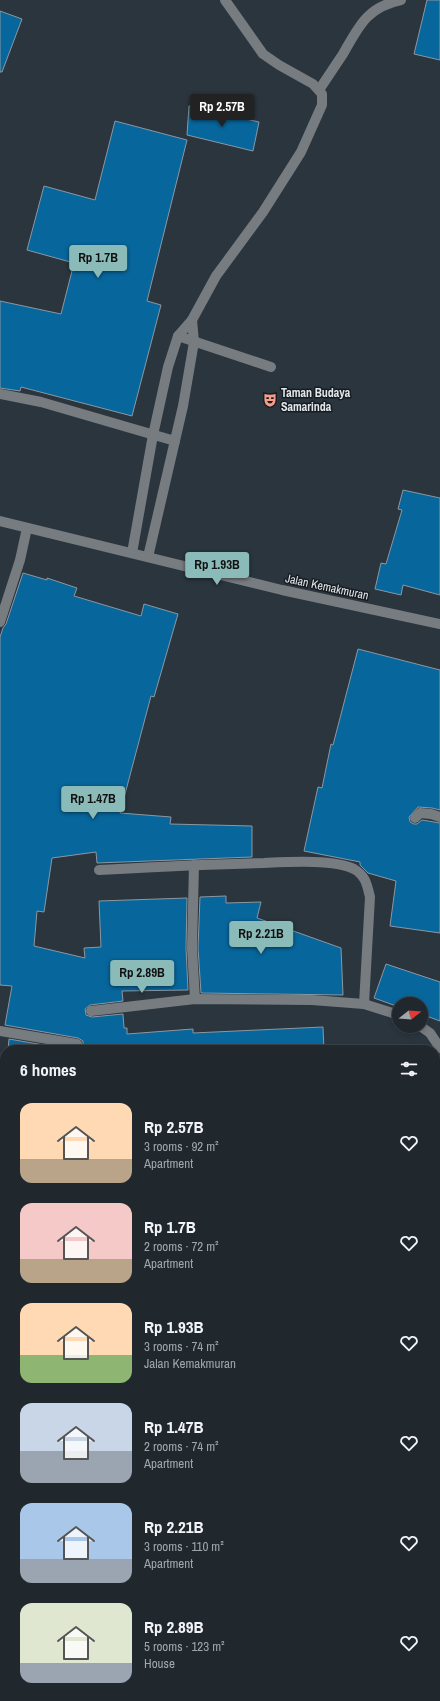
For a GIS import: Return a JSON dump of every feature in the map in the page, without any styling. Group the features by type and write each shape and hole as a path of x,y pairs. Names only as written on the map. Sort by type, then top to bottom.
{"street":[{"path":"132,553 153,435 168,367 178,336 192,320 216,276 263,212 301,152 322,105 322,96 313,84 279,65 263,54 225,0"},
{"path":"319,90 360,24 375,10 391,2 401,0"},
{"path":"148,557 183,406 194,342 192,320"},
{"path":"178,336 271,367"},
{"path":"0,394 41,402 175,441"},
{"name":"Jalan Kemakmuran","path":"0,521 282,590 440,624"},
{"path":"0,622 20,560 27,528"},
{"path":"414,818 420,813 440,817"},
{"path":"100,870 194,865 304,862 340,865 352,868 359,872 367,881 370,897 364,1004"},
{"path":"194,865 192,948 195,999"},
{"path":"91,1011 195,999 312,1000 364,1004 392,1013"},
{"path":"0,1031 77,1044"},
{"path":"428,1032 438,1045"}],"building":[{"path":"427,0 440,0 440,60 414,54"},
{"path":"0,11 22,19 2,72 0,72"},
{"path":"189,106 259,122 253,151 187,135"},
{"path":"115,121 187,140 147,301 161,305 132,416 21,387 20,391 0,388 0,301 61,314 74,263 27,250 44,186 95,200"},
{"path":"403,490 440,498 440,595 403,585 401,595 375,589 381,563 386,564 402,510 398,509"},
{"path":"23,573 47,580 47,578 77,588 74,596 141,616 144,604 178,614 154,697 151,696 120,813 171,817 170,824 252,826 252,857 97,863 96,852 52,858 44,912 37,911 34,946 85,958 84,948 101,947 99,901 187,898 186,948 188,990 122,991 123,1001 90,1005 85,1009 86,1015 92,1017 123,1014 124,1028 127,1028 127,1034 193,1029 193,1033 323,1027 324,1045 83,1045 83,1041 78,1038 5,1025 12,986 0,985 0,637 6,624"},
{"path":"358,649 440,670 440,810 418,807 409,817 410,822 414,824 417,824 422,820 440,823 440,933 390,926 396,881 368,873 360,865 360,862 304,851 318,787 322,788 331,744 333,745"},
{"path":"226,896 226,903 261,902 257,918 341,948 343,995 201,993 198,948 200,897"},
{"path":"386,964 440,982 440,1021 428,1017 428,997 392,997 392,1004 374,998"},
{"path":"9,1039 44,1045 8,1045"}],"place":[{"name":"Taman Budaya Samarinda","path":"270,400"}]}
